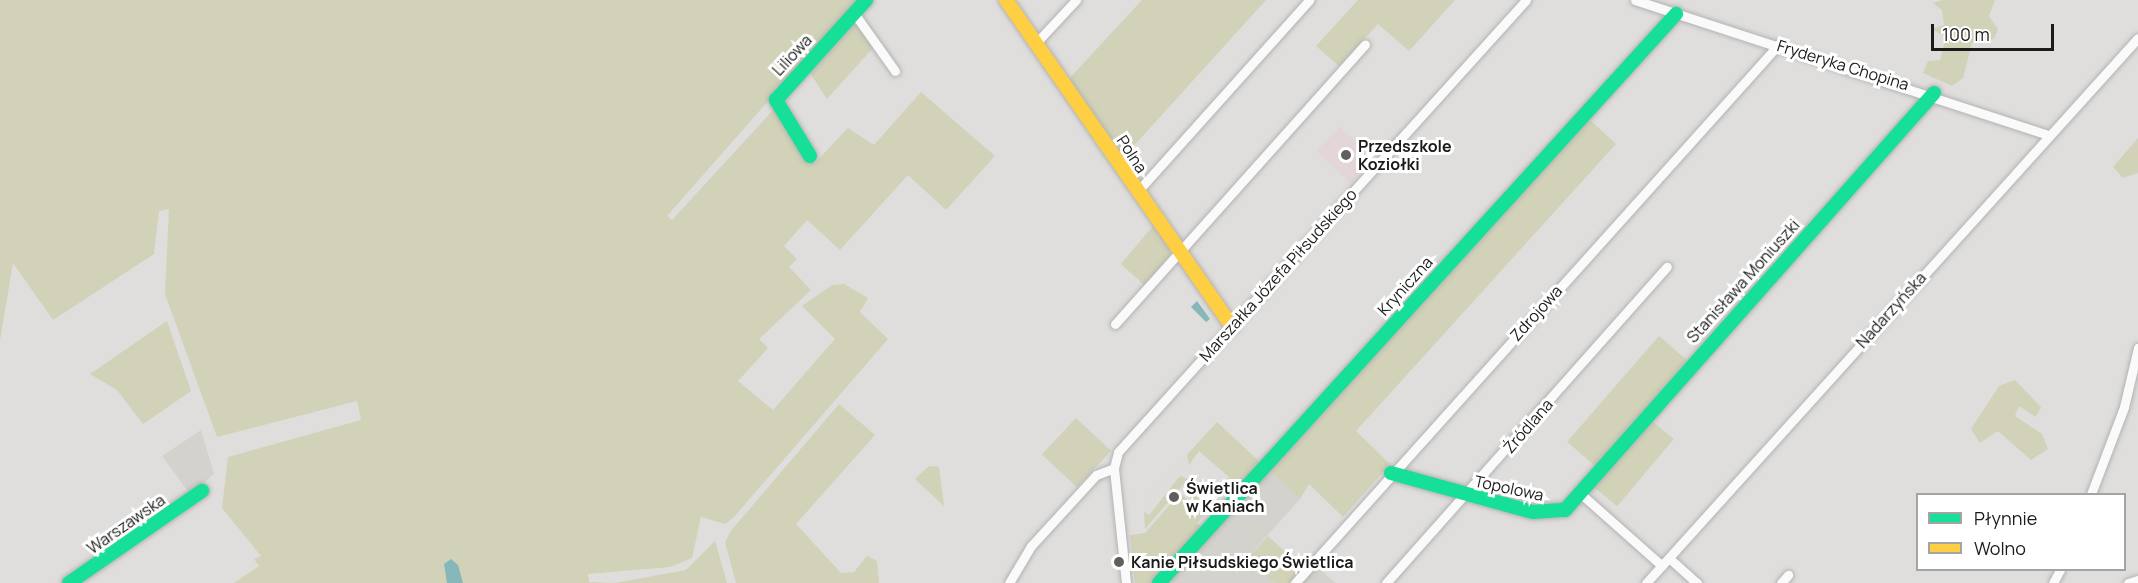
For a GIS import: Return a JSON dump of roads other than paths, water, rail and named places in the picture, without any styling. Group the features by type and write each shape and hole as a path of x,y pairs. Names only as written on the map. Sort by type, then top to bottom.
{"street":[{"name":"Liliowa","path":"810,156 776,100 866,0"},
{"name":"Polna","path":"1006,0 1178,252 1232,326"},
{"path":"1036,43 1076,0"},
{"path":"1137,192 1310,0"},
{"name":"Marszałka Józefa Piłsudskiego","path":"1114,468 1123,446 1526,0"},
{"name":"Fryderyka Chopina","path":"1635,0 1934,93 2049,135"},
{"path":"854,13 895,71"},
{"name":"Kryniczna","path":"1159,583 1676,14"},
{"name":"Nadarzyńska","path":"1646,583 2138,38"},
{"path":"1115,324 1365,44"},
{"name":"Zdrojowa","path":"1295,583 1391,473 1779,44"},
{"name":"Stanisława Moniuszki","path":"1581,494 1934,93"},
{"name":"Źródlana","path":"1386,583 1466,496 1667,267"},
{"path":"2092,493 2124,407 2138,348"},
{"path":"1009,583 1014,566 1045,530 1096,475 1114,468 1126,583"},
{"name":"Topolowa","path":"1391,473 1466,496 1549,513 1565,510 1581,494"},
{"name":"Warszawska","path":"69,583 202,491"},
{"path":"1581,494 1662,566"},
{"path":"1669,558 1697,583"},
{"path":"1781,583 1788,575"},
{"path":"2128,583 2138,580"}],"water":[{"path":"1197,301 1210,319 1206,322 1191,307"},
{"path":"451,559 458,565 463,583 447,583 444,564"}],"place":[{"name":"Przedszkole Koziołki","path":"1346,155"},
{"name":"Świetlica w Kaniach","path":"1174,497"},
{"name":"Kanie Piłsudskiego Świetlica","path":"1119,562"}]}
